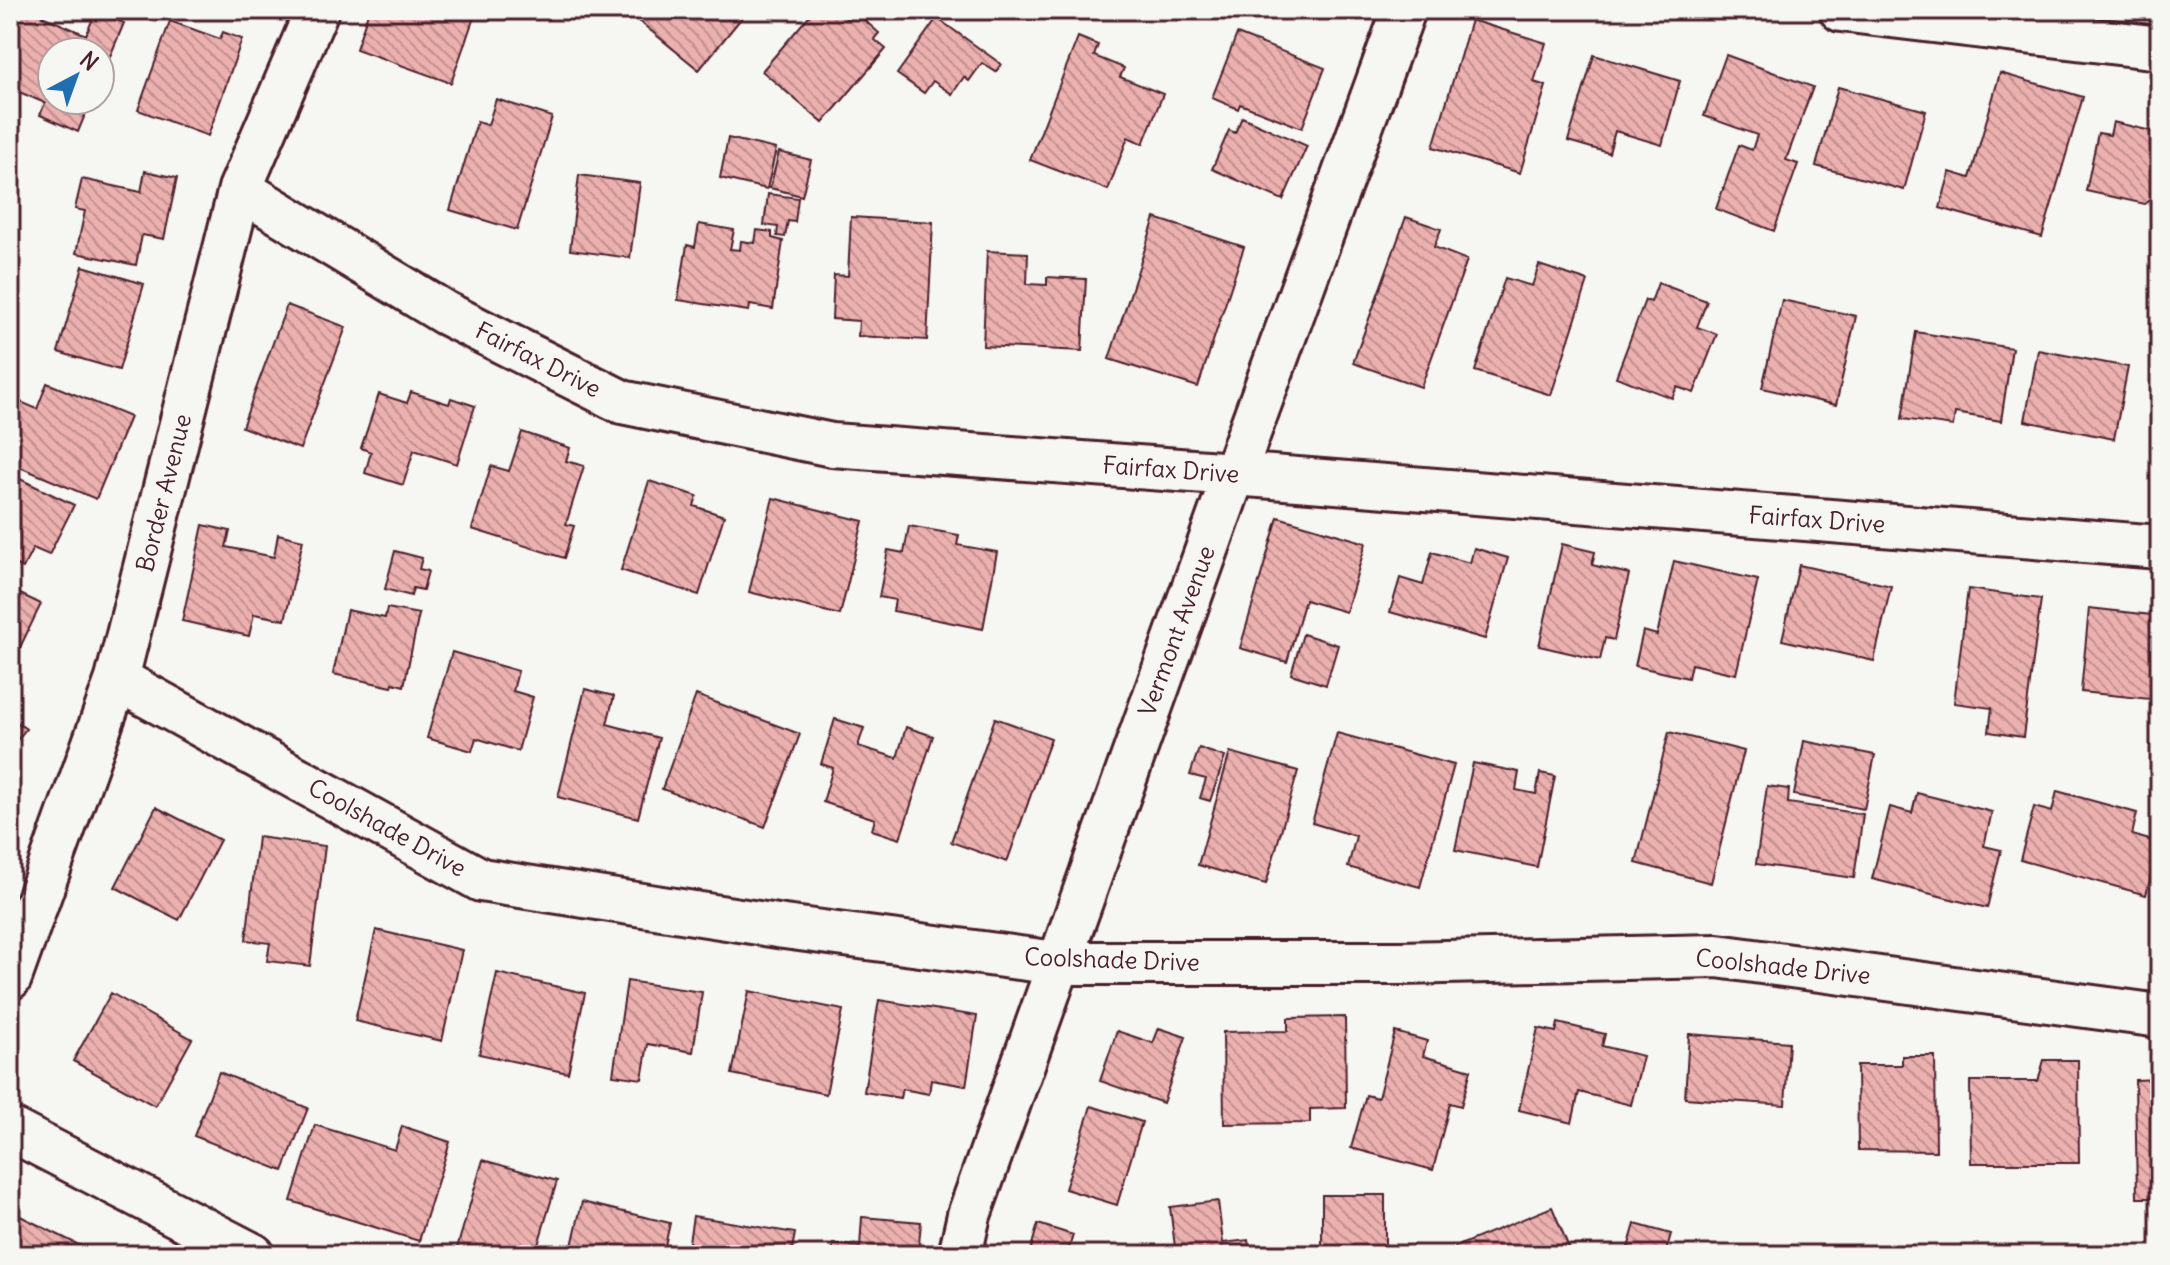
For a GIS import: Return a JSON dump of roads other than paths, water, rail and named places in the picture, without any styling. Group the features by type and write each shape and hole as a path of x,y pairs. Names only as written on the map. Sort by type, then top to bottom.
{"street":[{"name":"Border Avenue","path":"10,978 117,679 240,189 317,10"},
{"name":"Vermont Avenue","path":"960,1255 969,1215 1057,963 1404,10"},
{"path":"1841,10 2160,48"},
{"name":"Fairfax Drive","path":"240,189 445,313 622,402 832,445 2160,547"},
{"name":"Coolshade Drive","path":"117,679 481,880 784,927 1057,963 1400,963 1717,956 2160,1016"},
{"path":"10,1129 253,1255"}]}
